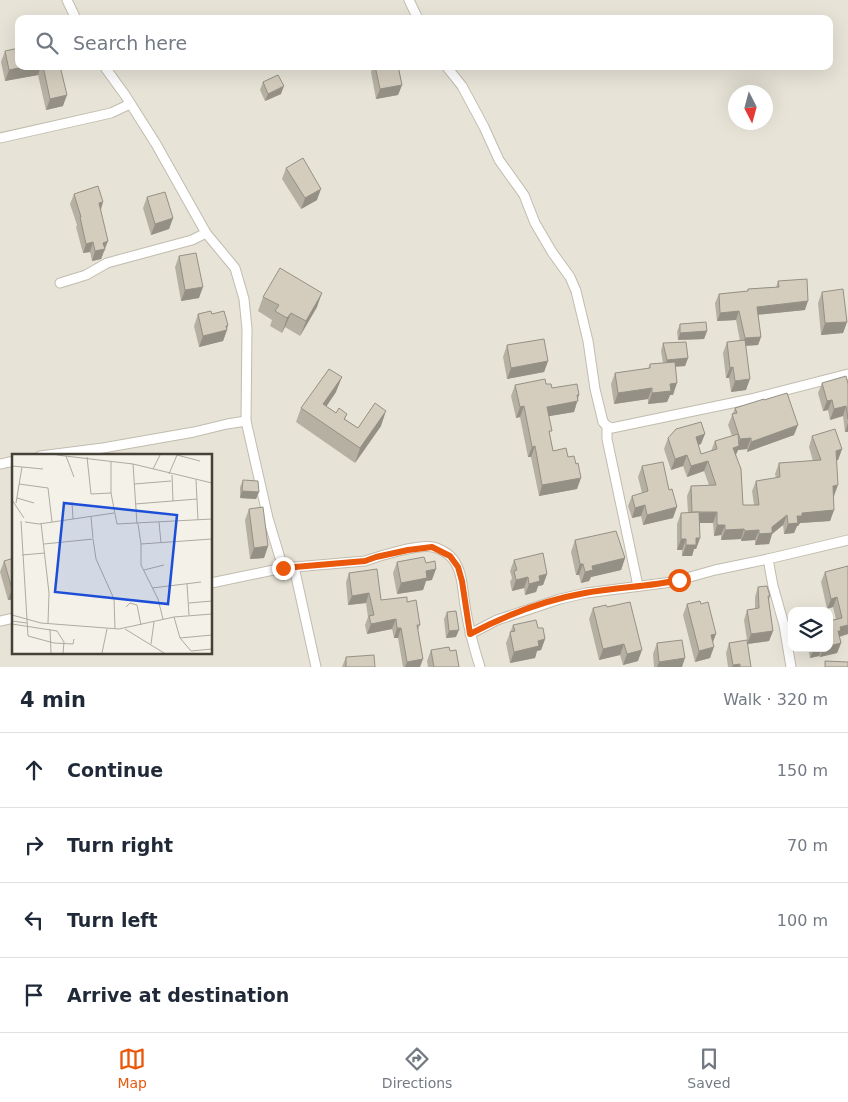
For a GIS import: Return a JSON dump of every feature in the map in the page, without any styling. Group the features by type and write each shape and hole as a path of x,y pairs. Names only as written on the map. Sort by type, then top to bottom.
{"street":[{"path":"67,0 74,15"},
{"path":"409,0 416,15"},
{"path":"107,70 156,144 206,232 235,268 244,298 247,329 246,421 267,511 283,568"},
{"path":"449,70 462,86 499,160 524,195 535,223 552,252 570,277 576,290 588,341 595,389 603,422 607,426 612,428 742,401 848,374"},
{"path":"0,138 111,113 130,104"},
{"path":"60,283 86,275 107,263 192,240 206,232"},
{"path":"72,454 104,452 246,421"},
{"path":"607,426 638,586"},
{"path":"470,634 497,620 560,598 672,582 715,570 848,540"},
{"path":"212,583 283,568 365,561 408,550 432,547 450,556 458,567 470,634 480,667"},
{"path":"768,559 772,586 784,625 791,667"},
{"path":"294,567 316,667"}],"shaded area":[{"path":"0,0 848,0 848,667 0,667"}],"building":[{"path":"15,49 15,69 9,70 5,51"},
{"path":"44,70 61,70 67,95 50,99"},
{"path":"376,70 399,70 402,85 380,89"},
{"path":"278,75 284,86 268,94 263,82"},
{"path":"303,158 321,189 305,198 286,168"},
{"path":"98,186 103,202 99,203 108,241 103,243 105,249 95,251 93,242 86,244 74,194"},
{"path":"165,192 173,218 155,224 147,197"},
{"path":"196,253 203,287 185,290 179,256"},
{"path":"280,268 322,293 306,321 291,313 287,318 275,311 279,305 263,297"},
{"path":"807,279 808,301 757,307 761,337 745,338 739,311 720,313 719,294 748,291 748,289 779,287 778,281"},
{"path":"843,289 847,322 825,323 822,292"},
{"path":"211,311 212,314 224,311 228,325 226,326 227,330 203,336 198,314"},
{"path":"706,322 707,331 680,333 680,324"},
{"path":"544,339 548,361 511,368 507,345"},
{"path":"745,340 750,379 735,381 733,367 730,368 727,342"},
{"path":"686,342 688,358 667,360 663,343"},
{"path":"675,362 677,383 670,384 671,391 652,393 652,388 618,393 615,373 650,368 650,364"},
{"path":"329,369 342,377 323,404 336,413 339,408 347,414 344,419 358,428 375,403 386,411 360,448 301,408"},
{"path":"846,376 848,384 848,419 846,406 834,409 832,400 827,401 822,383"},
{"path":"545,379 546,384 551,384 552,388 577,384 578,401 547,407 552,431 549,431 553,451 566,448 568,457 574,456 576,464 578,463 581,478 542,485 535,446 532,447 524,406 520,407 515,385"},
{"path":"787,393 798,425 751,442 751,438 740,439 732,414 737,413 735,408"},
{"path":"701,422 705,434 696,437 701,454 717,449 715,441 738,434 739,446 733,448 741,469 743,505 759,505 756,481 780,477 779,463 821,460 812,436 835,429 842,449 836,451 838,485 833,486 834,510 802,513 802,516 797,516 798,523 788,524 787,515 772,527 772,533 759,534 759,530 725,530 725,525 717,525 717,512 692,512 691,486 716,485 708,461 691,466 687,455 675,459 668,438 676,429"},
{"path":"663,462 669,490 672,489 677,507 647,515 645,505 635,508 632,496 648,491 642,466"},
{"path":"243,480 258,481 259,492 242,491"},
{"path":"263,507 268,546 254,548 249,509"},
{"path":"699,512 700,538 696,538 696,545 686,545 686,539 681,539 681,513"},
{"path":"616,531 625,558 592,566 593,570 585,572 583,564 580,564 575,540"},
{"path":"543,553 547,574 539,576 540,581 529,584 528,577 516,580 514,571 517,570 514,560"},
{"path":"424,557 426,563 435,561 436,569 426,571 427,578 401,583 397,562"},
{"path":"12,559 12,589 4,561"},
{"path":"848,566 848,625 840,627 841,631 838,631 841,643 833,645 833,620 842,618 837,597 831,599 825,572"},
{"path":"377,569 381,600 407,597 407,602 416,600 420,625 417,625 423,659 407,662 401,628 397,628 396,619 371,624 369,616 374,615 369,593 352,596 349,573"},
{"path":"767,586 770,596 768,596 773,631 751,634 747,610 759,608 758,587"},
{"path":"700,601 701,604 708,602 716,634 711,635 714,647 699,651 687,604"},
{"path":"630,602 642,650 627,654 624,644 603,649 593,608"},
{"path":"456,611 459,630 449,631 447,612"},
{"path":"536,620 538,628 543,628 545,639 538,641 539,646 514,652 510,632 515,631 513,625"},
{"path":"682,640 685,658 659,662 657,643"},
{"path":"747,640 751,667 740,667 740,664 733,665 729,643"},
{"path":"449,647 450,651 456,650 459,667 434,667 431,650"},
{"path":"374,655 375,667 346,667 346,657"},
{"path":"825,661 848,662 848,667 825,667"}],"route":[{"path":"283,568 344,564 365,561 408,550 432,547 450,556 458,567 470,634 497,620 560,598 638,586 657,585 679,580"}]}
